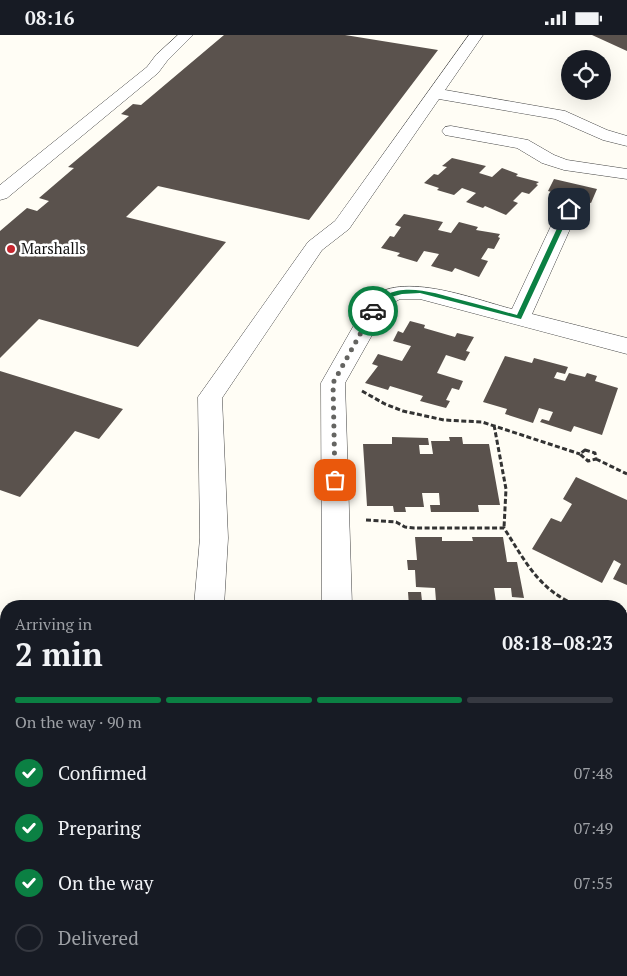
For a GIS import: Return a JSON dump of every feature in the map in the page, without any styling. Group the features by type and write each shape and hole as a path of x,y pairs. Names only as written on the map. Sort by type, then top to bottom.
{"street":[{"path":"0,194 153,70 160,58 186,35"},
{"path":"209,600 214,538 210,397 315,246 342,225 476,35"},
{"path":"435,93 559,115 579,122 616,140 627,141"},
{"path":"451,131 522,144 548,159 564,165 627,174"},
{"path":"519,318 569,209"},
{"path":"338,600 333,383 377,304 393,294 420,291 627,346"}],"path":[{"path":"333,383 360,389 385,404 416,415 494,425 580,454 583,459 588,461 596,459 627,473"},
{"path":"494,425 503,467 507,504 504,528 542,585 563,600"},
{"path":"580,454 585,450 590,450 595,453 596,459"},
{"path":"336,519 396,522 405,527 414,528 504,528"}],"building":[{"path":"224,35 345,35 438,50 309,220 158,186 126,217 226,242 138,347 39,319 0,358 0,231 27,208 37,211 49,201 39,198 74,168 68,167 129,116 121,114 133,104 141,105"},
{"path":"592,35 627,35 627,51"},
{"path":"452,158 486,166 479,173 492,177 502,168 518,174 516,176 539,182 529,194 522,192 513,201 518,203 506,215 485,206 483,208 466,202 476,193 462,188 454,195 437,190 439,188 424,183 434,174 438,175 447,167 442,166"},
{"path":"554,179 597,189 591,203 548,191"},
{"path":"404,214 443,222 438,230 451,233 459,222 478,227 476,230 500,234 498,237 500,238 494,249 488,248 481,259 488,261 479,277 455,268 452,272 431,266 439,254 424,251 417,262 397,256 400,253 381,248 390,236 394,237 401,227 395,225"},
{"path":"410,321 425,325 424,328 455,337 457,333 474,337 466,351 470,352 465,361 446,355 437,373 463,381 459,390 452,388 446,400 450,401 446,408 420,401 423,396 390,386 388,390 365,383 378,366 372,364 378,354 402,361 411,346 393,341 398,331 403,333"},
{"path":"505,356 532,363 534,358 568,367 565,374 557,372 554,378 565,381 569,373 585,377 587,373 597,376 595,381 618,388 602,435 574,426 571,432 540,422 542,419 549,421 553,412 539,408 533,423 505,414 507,409 483,402"},
{"path":"0,371 123,409 99,439 75,431 20,497 0,490"},
{"path":"392,437 428,438 429,445 419,445 420,454 433,454 431,441 450,441 449,437 462,437 463,444 489,444 500,505 478,505 479,512 431,512 430,505 440,505 439,493 422,493 424,507 405,507 406,512 394,512 393,506 367,506 363,444 392,444"},
{"path":"576,477 627,500 627,585 613,579 621,564 614,560 602,583 532,549 551,518 561,522 572,504 563,499"},
{"path":"415,537 442,537 442,541 473,541 472,537 503,537 507,562 517,562 524,598 512,597 511,588 494,588 496,600 436,600 435,588 416,587 415,570 408,570 407,560 417,560"},
{"path":"408,592 421,592 422,600 409,600"}],"way so far":[{"path":"335,480 333,383 373,311"}],"place":[{"name":"Marshalls","path":"11,249"}],"route":[{"path":"373,311 377,304 385,297 402,292 420,291 519,318 569,209"}]}
